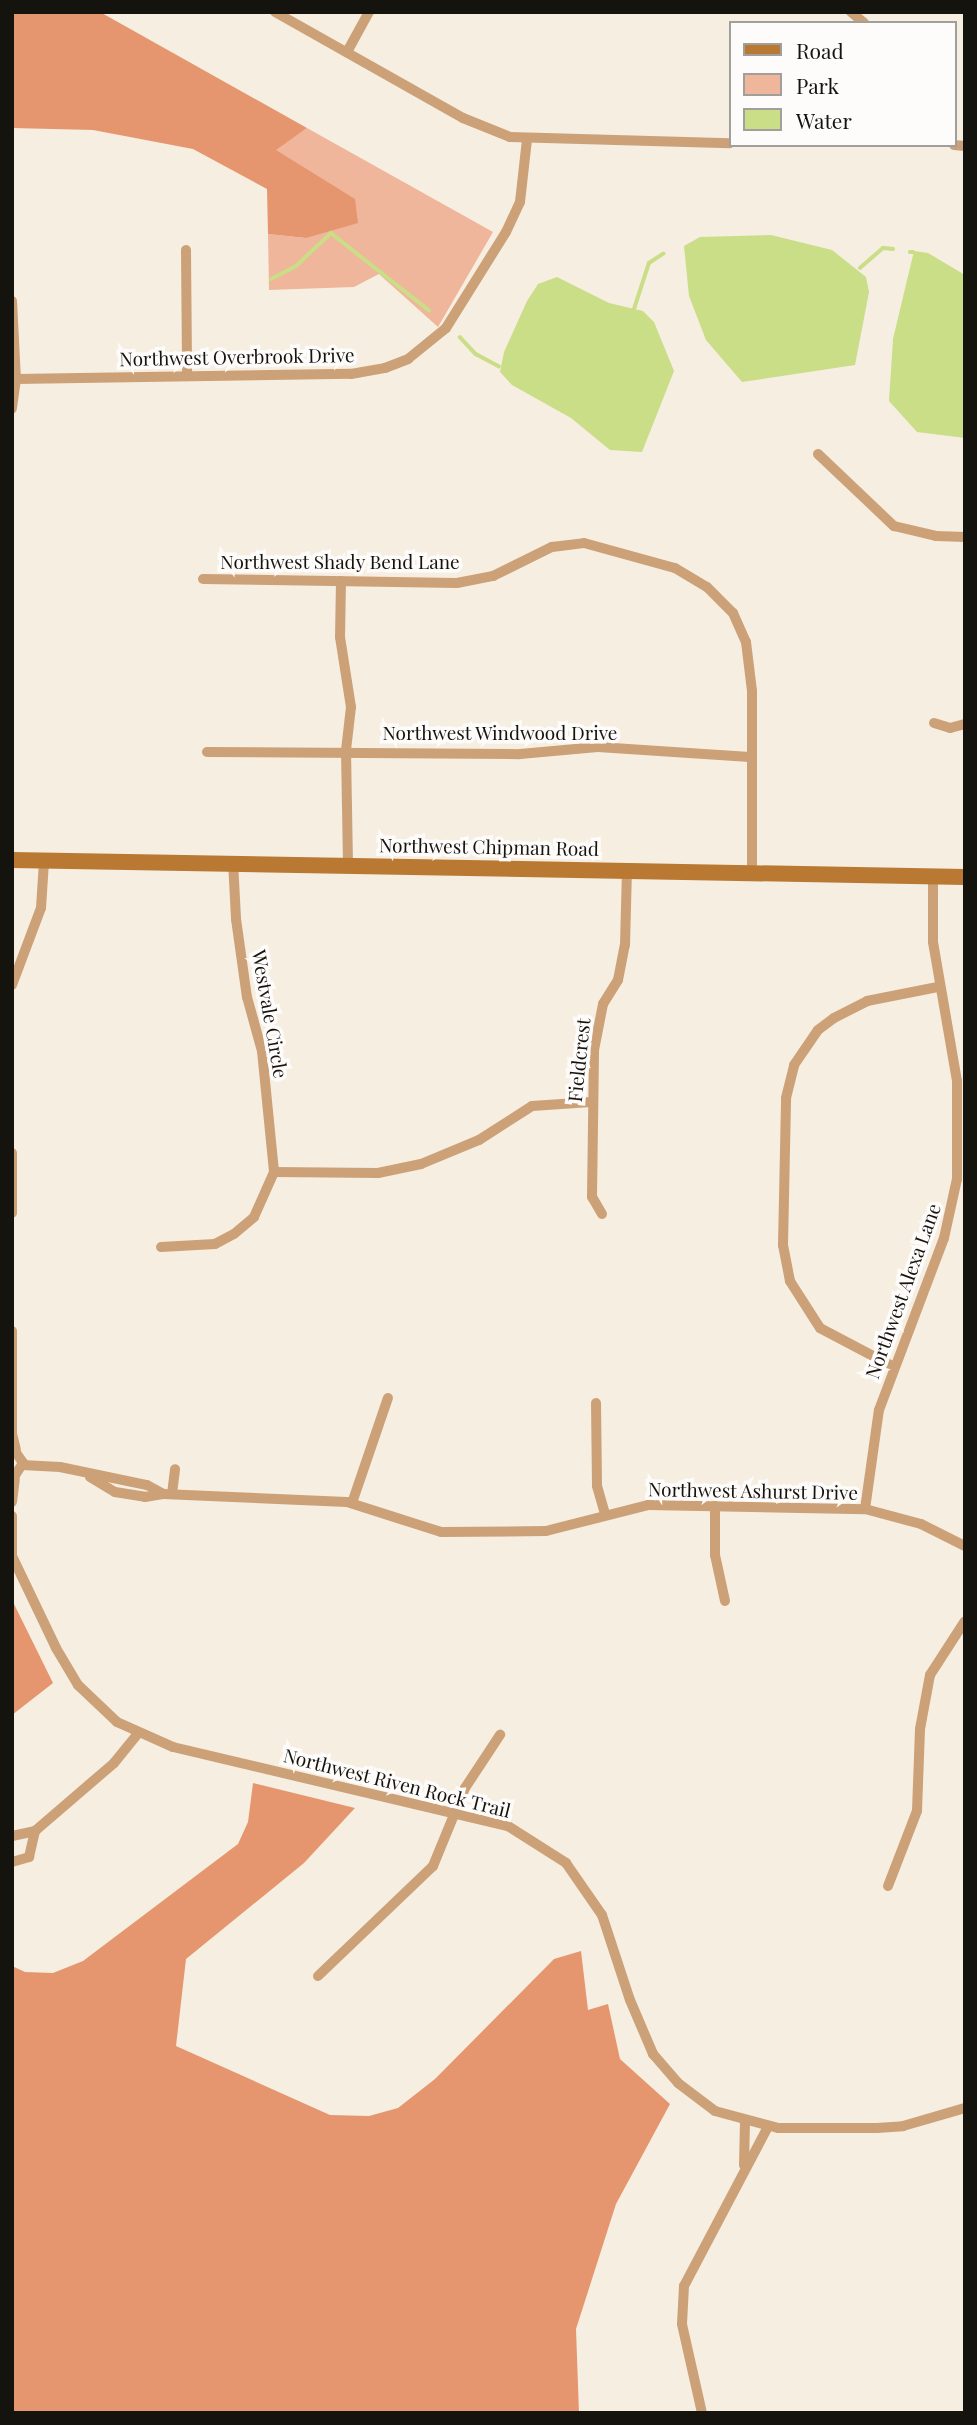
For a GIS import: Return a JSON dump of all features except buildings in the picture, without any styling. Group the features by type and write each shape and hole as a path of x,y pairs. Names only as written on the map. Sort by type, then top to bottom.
{"main road":[{"name":"Northwest Chipman Road","path":"12,860 233,861 965,877"}],"street":[{"path":"275,12 463,118 527,140 729,143"},
{"path":"347,52 369,12"},
{"name":"Northwest Overbrook Drive","path":"16,379 351,374 385,368 426,348 446,328 514,218 527,140"},
{"path":"186,250 187,376"},
{"path":"12,301 16,379 12,409"},
{"path":"818,454 894,526 936,536 965,537"},
{"name":"Northwest Shady Bend Lane","path":"203,579 457,583 493,576 552,547 584,543 675,568 707,587 733,613 746,642 752,691 752,872"},
{"path":"341,581 340,637 351,706 346,750 348,864"},
{"path":"934,723 950,728 965,724"},
{"name":"Northwest Windwood Drive","path":"207,752 346,750 520,754 598,747 750,757"},
{"path":"12,985 41,908 44,860"},
{"name":"Westvale Circle","path":"233,861 236,919 247,998 262,1051 274,1172"},
{"name":"Fieldcrest","path":"602,1214 592,1197 591,1101 597,1028 606,994 618,980 625,944 627,871"},
{"name":"Northwest Alexa Lane","path":"865,1509 879,1410 892,1366 944,1238 955,1199 955,1058 938,987 933,876"},
{"path":"12,956 25,946"},
{"path":"892,1366 820,1328 790,1282 783,1245 786,1098 799,1057 818,1030 834,1017 867,1000 938,987"},
{"path":"161,1247 215,1244 234,1234 254,1217 274,1172 367,1174 421,1164 479,1140 532,1106 591,1101"},
{"path":"12,1153 12,1213"},
{"path":"12,1331 12,1434 14,1449 22,1465 13,1479 12,1502"},
{"path":"352,1503 388,1398"},
{"path":"596,1403 597,1486 605,1514"},
{"name":"Northwest Ashurst Drive","path":"22,1465 60,1467 90,1476 115,1492 145,1497 168,1494 318,1498 352,1503 441,1532 546,1531 648,1505 865,1509 921,1524 965,1546"},
{"path":"168,1494 176,1469"},
{"path":"715,1506 715,1555 725,1601"},
{"name":"Northwest Riven Rock Trail","path":"12,1516 12,1556 78,1685 105,1714 137,1735 508,1826 566,1863 602,1915 630,2000 653,2054 695,2098 745,2122 768,2127 903,2126 964,2109"},
{"path":"888,1886 917,1811 920,1729 930,1675 965,1621"},
{"path":"12,1836 35,1831 114,1763 137,1735"},
{"path":"318,1976 424,1877 441,1853 466,1788 500,1735"},
{"path":"12,1862 29,1857 35,1831"},
{"path":"743,2171 745,2122"},
{"path":"702,2413 682,2324 684,2286 768,2127"}],"green space":[{"path":"307,128 493,232 438,327 379,274 354,287 269,290 268,234 306,238 354,199 275,150"}],"shaded area":[{"path":"12,12 100,12 307,128 276,150 355,199 358,223 306,238 268,234 267,189 193,149 93,130 12,128"},
{"path":"12,1600 53,1683 12,1715"},
{"path":"253,1783 355,1808 304,1863 186,1959 176,2046 330,2115 369,2116 398,2108 435,2079 554,1959 581,1951 588,2010 608,2004 620,2059 670,2104 616,2204 576,2329 579,2413 12,2413 12,1966 25,1972 53,1973 83,1961 238,1844 248,1822"}],"water":[{"path":"771,235 832,250 866,277 869,292 855,365 742,382 706,340 689,296 684,246 700,237"},
{"path":"914,251 928,253 965,275 965,438 917,432 889,401 893,339"},
{"path":"557,277 609,303 643,311 654,322 674,371 642,452 610,450 571,418 512,385 500,372 504,352 527,301 538,284"}],"waterway":[{"path":"271,279 296,266 331,233 429,310"},
{"path":"860,268 883,248 893,249"},
{"path":"634,309 649,263 663,254"},
{"path":"460,337 476,354 499,366"}]}
